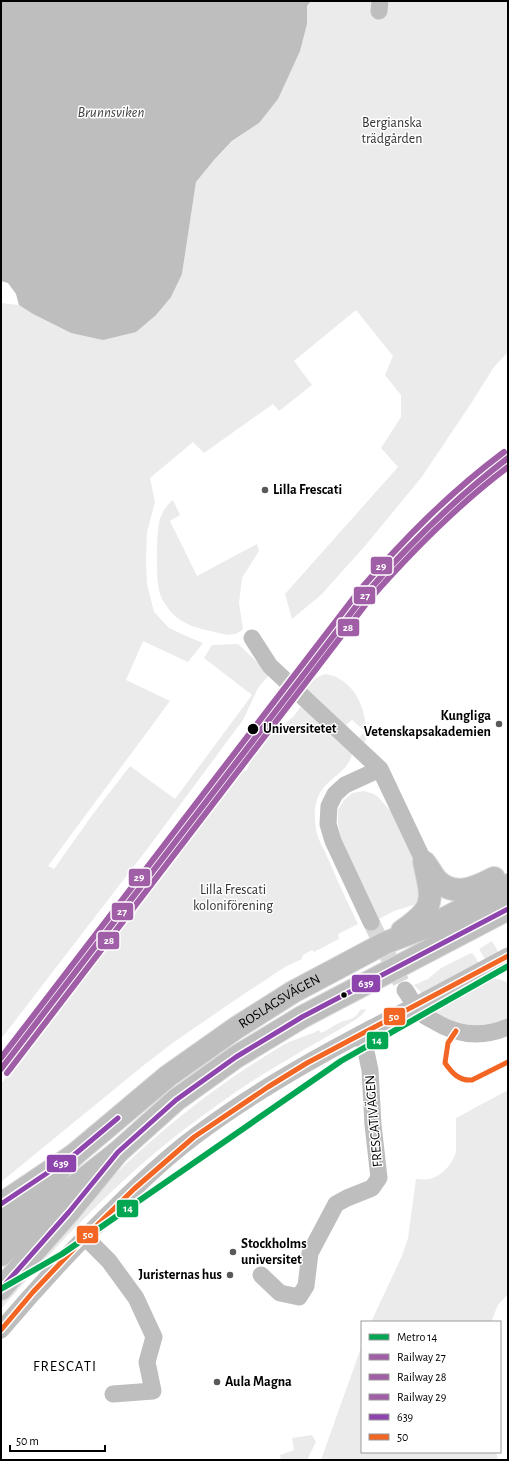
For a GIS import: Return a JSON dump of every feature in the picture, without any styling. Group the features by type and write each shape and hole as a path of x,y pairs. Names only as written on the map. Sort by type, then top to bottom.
{"main road":[{"path":"424,862 441,883 457,891 473,889 508,871"},
{"path":"385,943 425,913 430,897 430,886 424,862"},
{"name":"ROSLAGSVÄGEN","path":"74,1155 168,1076 236,1028 293,992 385,943 432,925 508,885"},
{"name":"ROSLAGSVÄGEN","path":"118,1152 176,1100 236,1057 302,1017 508,909"},
{"path":"1,1255 57,1200 118,1152"},
{"path":"1,1288 69,1212 118,1152"},
{"path":"1,1204 74,1155"},
{"path":"1,1228 74,1155"}],"street":[{"path":"252,638 270,666 312,707 380,769 424,862"},
{"path":"371,922 333,841 328,824 328,818 329,806 334,794 345,785 380,769"},
{"path":"1,1330 32,1292 85,1237 134,1189 194,1137 268,1087 307,1063 507,958"},
{"path":"405,990 421,1013 441,1025 456,1031 468,1034 483,1034 497,1032 508,1027"},
{"name":"FRESCATIVÄGEN","path":"261,1275 280,1292 299,1297 306,1286 310,1253 336,1204 372,1188 379,1178 373,1125 366,1031"},
{"path":"85,1237 109,1261 136,1298 154,1337 147,1362 153,1391 113,1394"}],"green space":[{"name":"Bergianska trädgården","path":"311,1 508,1 508,352 494,367 421,478 364,547 321,595 292,619 285,594 398,467 381,448 401,417 401,395 385,375 393,356 356,310 294,361 312,385 279,411 273,404 204,453 193,442 150,478 155,502 147,532 146,561 147,584 154,612 169,628 203,643 188,662 143,641 126,680 170,701 48,866 54,869 93,814 130,766 175,799 252,695 204,658 212,645 238,644 270,674 258,688 243,720 151,844 1,1039 1,303 19,305 33,314 71,333 182,274 196,182 214,160 233,141 259,123 307,24 307,6"},
{"path":"173,500 180,515 170,521 197,576 257,544 259,551 242,578 239,603 243,629 240,632 230,635 197,628 180,620 165,604 159,590 157,575 158,533 162,513"},
{"path":"326,674 344,682 356,695 364,713 366,732 352,720 346,725 355,734 306,690 319,676"},
{"name":"Lilla Frescati koloniförening","path":"302,705 352,754 343,770 328,783 320,793 315,810 315,820 319,838 358,924 338,934 339,939 314,952 312,950 303,955 302,959 285,967 174,1042 1,1182 1,1084 242,770 246,771 257,749 293,717"},
{"path":"363,733 366,738 365,743 359,738"},
{"path":"364,791 374,794 379,798 394,815 422,875 420,903 394,911 379,919 341,840 338,823 338,810 344,800 352,793"},
{"path":"492,941 499,953 486,961 479,949"},
{"path":"471,953 474,955 479,964 423,994 414,985 428,979 441,968"},
{"path":"482,978 483,981 496,979 508,983 508,1018 488,1026 467,1026 456,1023 437,1014 429,1007"},
{"path":"366,1009 363,1014 355,1020 254,1080 173,1138 96,1207 47,1257 1,1309 1,1300 79,1211 125,1165 174,1122 226,1082 285,1044 319,1030 321,1033 338,1023 352,1018 360,1010"},
{"path":"508,1090 508,1294 498,1305 491,1321 371,1321 402,1256 408,1238 416,1179 434,1178 450,1165 455,1156 456,1118"},
{"path":"361,1348 361,1453 496,1453 498,1460 321,1460"},
{"path":"312,1435 316,1442 307,1460 281,1460 280,1455 294,1450 292,1438"}],"water":[{"name":"Brunnsviken","path":"1,1 311,1 307,6 307,24 300,51 278,99 259,123 232,141 196,182 182,274 171,297 156,315 136,332 103,340 71,333 33,314 19,305 16,294 8,283 1,281"}],"tunnel":[{"path":"371,922 405,990"}],"metro line":[{"name":"14","path":"1,1289 62,1254 341,1061 508,966"}],"rail line":[{"name":"29","path":"1,1058 359,591 427,518 464,484 504,452"},
{"name":"27","path":"1,1069 364,596 432,523 450,506 508,458"},
{"name":"28","path":"7,1073 369,600 435,530 470,497 508,467"}],"transit line":[{"name":"639","path":"1,1289 69,1212 118,1152 176,1100 236,1057 302,1017 508,909"},
{"name":"50","path":"1,1330 33,1292 85,1237 134,1189 194,1137 268,1087 307,1063 508,956"},
{"name":"50","path":"456,1031 448,1043 445,1063 453,1073 460,1078 472,1080 508,1062"},
{"name":"639","path":"1,1204 74,1155 118,1118"}],"place":[{"name":"Lilla Frescati","path":"265,490"},
{"name":"Kungliga Vetenskapsakademien","path":"499,724"},
{"name":"Universitetet","path":"253,729"},
{"name":"Stockholms universitet","path":"233,1252"},
{"name":"Juristernas hus","path":"230,1275"},
{"name":"Aula Magna","path":"217,1382"}],"district":[{"name":"FRESCATI","path":"65,1366"}]}
